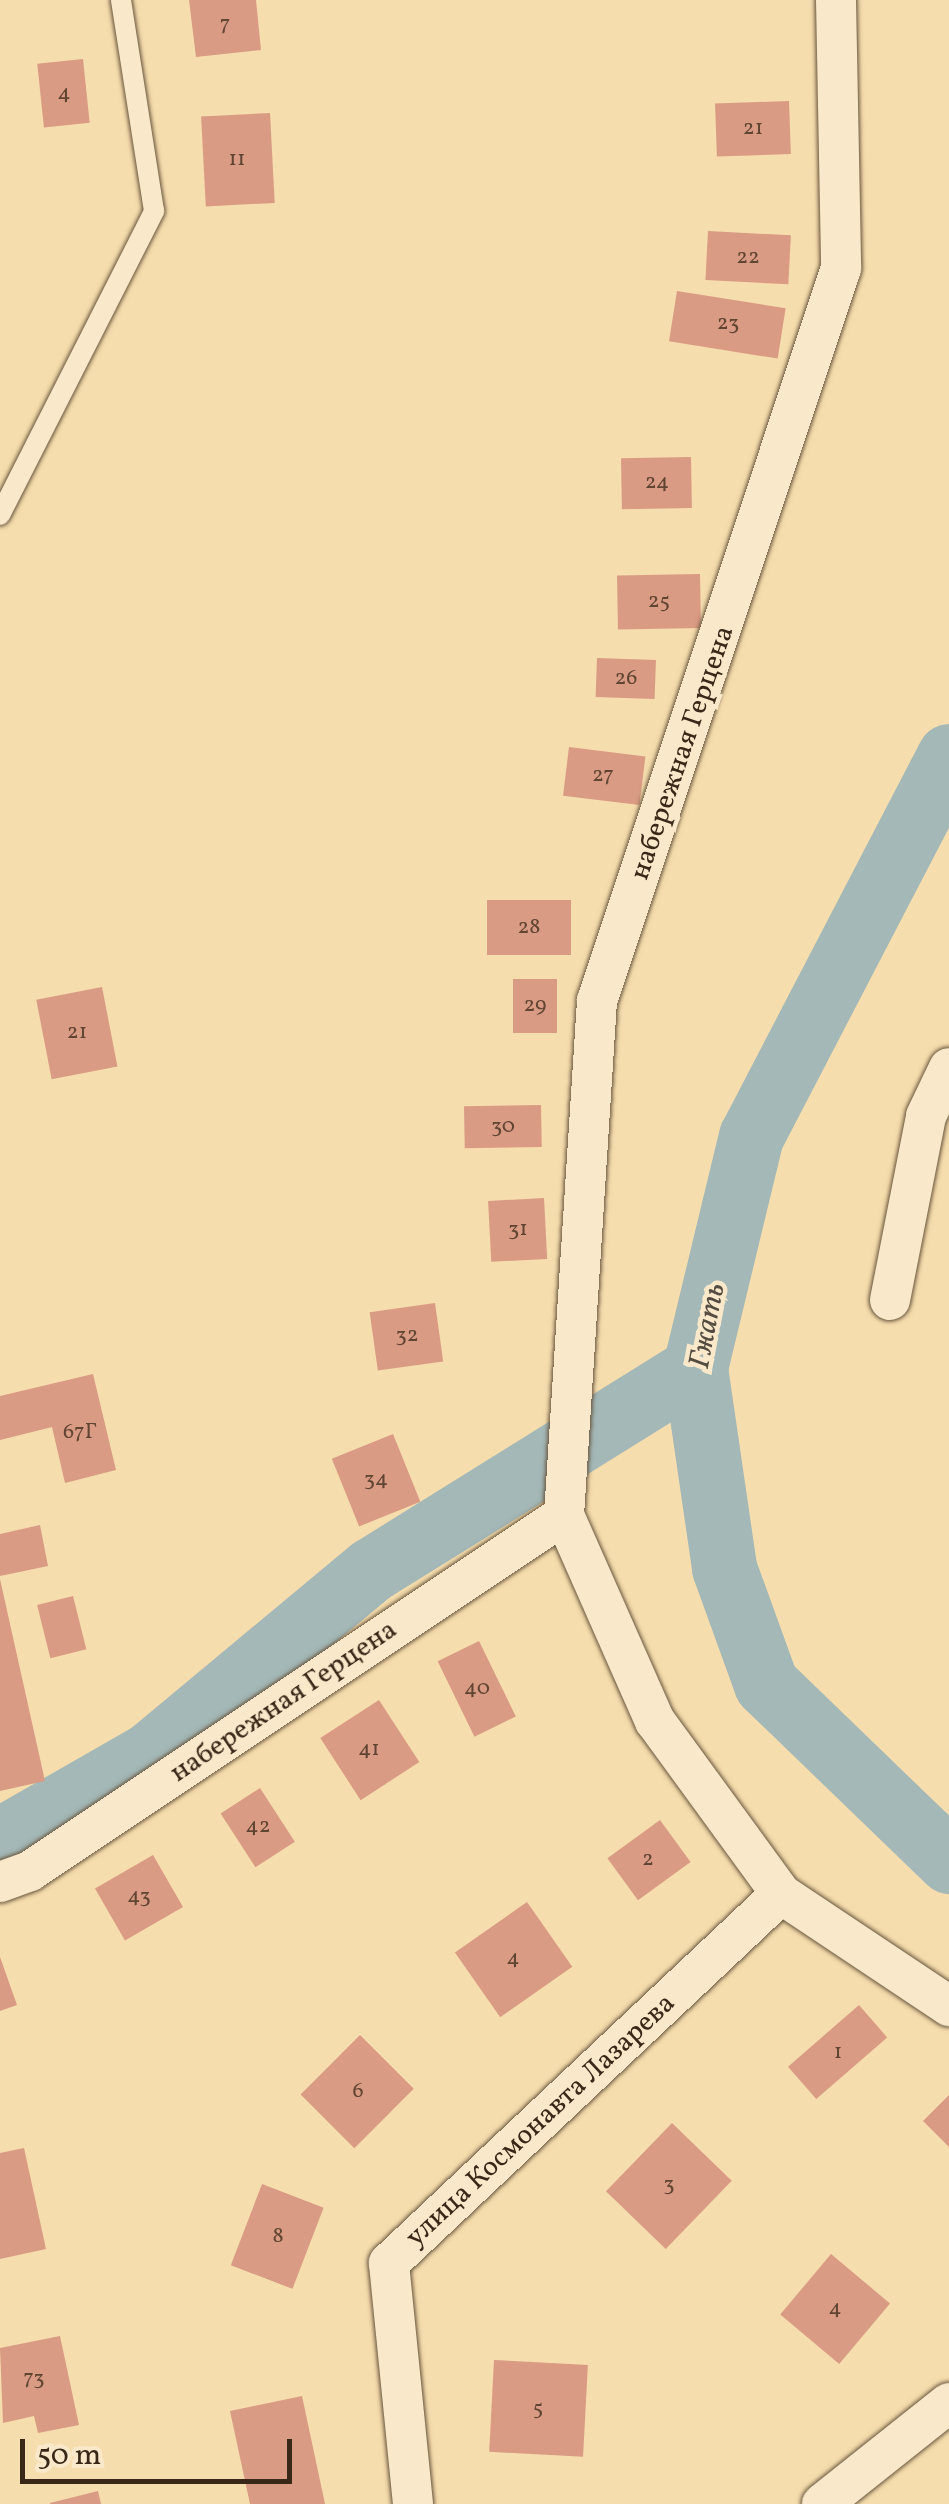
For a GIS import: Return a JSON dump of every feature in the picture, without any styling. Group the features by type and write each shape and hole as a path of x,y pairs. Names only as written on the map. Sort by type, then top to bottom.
{"street":[{"name":"набережная Герцена","path":"836,0 841,268 597,1001 564,1515 655,1721 781,1894 949,2006"},
{"path":"890,1300 926,1116 949,1068"},
{"name":"набережная Герцена","path":"0,1882 30,1871 564,1515"},
{"name":"улица Космонавта Лазарева","path":"414,2504 389,2263 781,1894"},
{"path":"822,2504 949,2402"}],"lane":[{"path":"0,516 154,211 122,0"}],"building":[{"path":"189,0 256,0 261,50 196,57"},
{"path":"83,59 90,123 44,127 37,64"},
{"path":"789,101 791,154 717,157 715,104"},
{"path":"270,113 275,203 206,206 201,117"},
{"path":"708,231 791,235 788,284 705,280"},
{"path":"677,291 786,308 778,359 669,341"},
{"path":"691,457 692,508 622,509 621,458"},
{"path":"700,574 701,628 618,629 617,575"},
{"path":"597,658 656,660 655,699 596,697"},
{"path":"569,747 645,756 639,805 563,796"},
{"path":"487,900 571,900 571,955 487,955"},
{"path":"513,979 557,979 557,1033 513,1033"},
{"path":"102,987 117,1067 52,1079 36,1000"},
{"path":"541,1105 542,1147 465,1148 464,1106"},
{"path":"544,1198 547,1259 491,1262 488,1201"},
{"path":"435,1303 443,1361 378,1371 370,1312"},
{"path":"93,1374 116,1470 65,1483 52,1427 0,1440 0,1396"},
{"path":"393,1434 420,1502 359,1526 332,1459"},
{"path":"40,1525 48,1566 0,1576 0,1534"},
{"path":"0,1579 45,1781 0,1791"},
{"path":"73,1596 86,1649 50,1658 37,1605"},
{"path":"479,1641 516,1716 474,1737 438,1661"},
{"path":"379,1700 419,1762 361,1800 320,1738"},
{"path":"260,1788 295,1842 255,1867 221,1814"},
{"path":"660,1820 691,1862 638,1900 607,1858"},
{"path":"153,1855 183,1907 125,1940 95,1888"},
{"path":"527,1902 572,1967 500,2017 455,1952"},
{"path":"0,1957 17,2005 0,2011"},
{"path":"859,2005 887,2037 816,2099 788,2067"},
{"path":"360,2035 414,2089 354,2148 301,2094"},
{"path":"949,2095 949,2147 923,2121"},
{"path":"672,2123 732,2181 666,2249 606,2191"},
{"path":"24,2148 46,2249 0,2259 0,2153"},
{"path":"262,2184 324,2208 292,2289 231,2265"},
{"path":"831,2254 890,2303 839,2364 780,2315"},
{"path":"60,2336 79,2425 38,2433 34,2416 3,2423 0,2348"},
{"path":"494,2360 588,2365 583,2457 489,2452"},
{"path":"302,2396 325,2504 250,2504 230,2411"},
{"path":"98,2491 101,2504 50,2504 50,2503"}],"waterway":[{"name":"Гжать","path":"949,756 751,1136 695,1368 724,1568 766,1684 949,1861"},
{"path":"0,1840 150,1754 371,1570 695,1368"}]}
